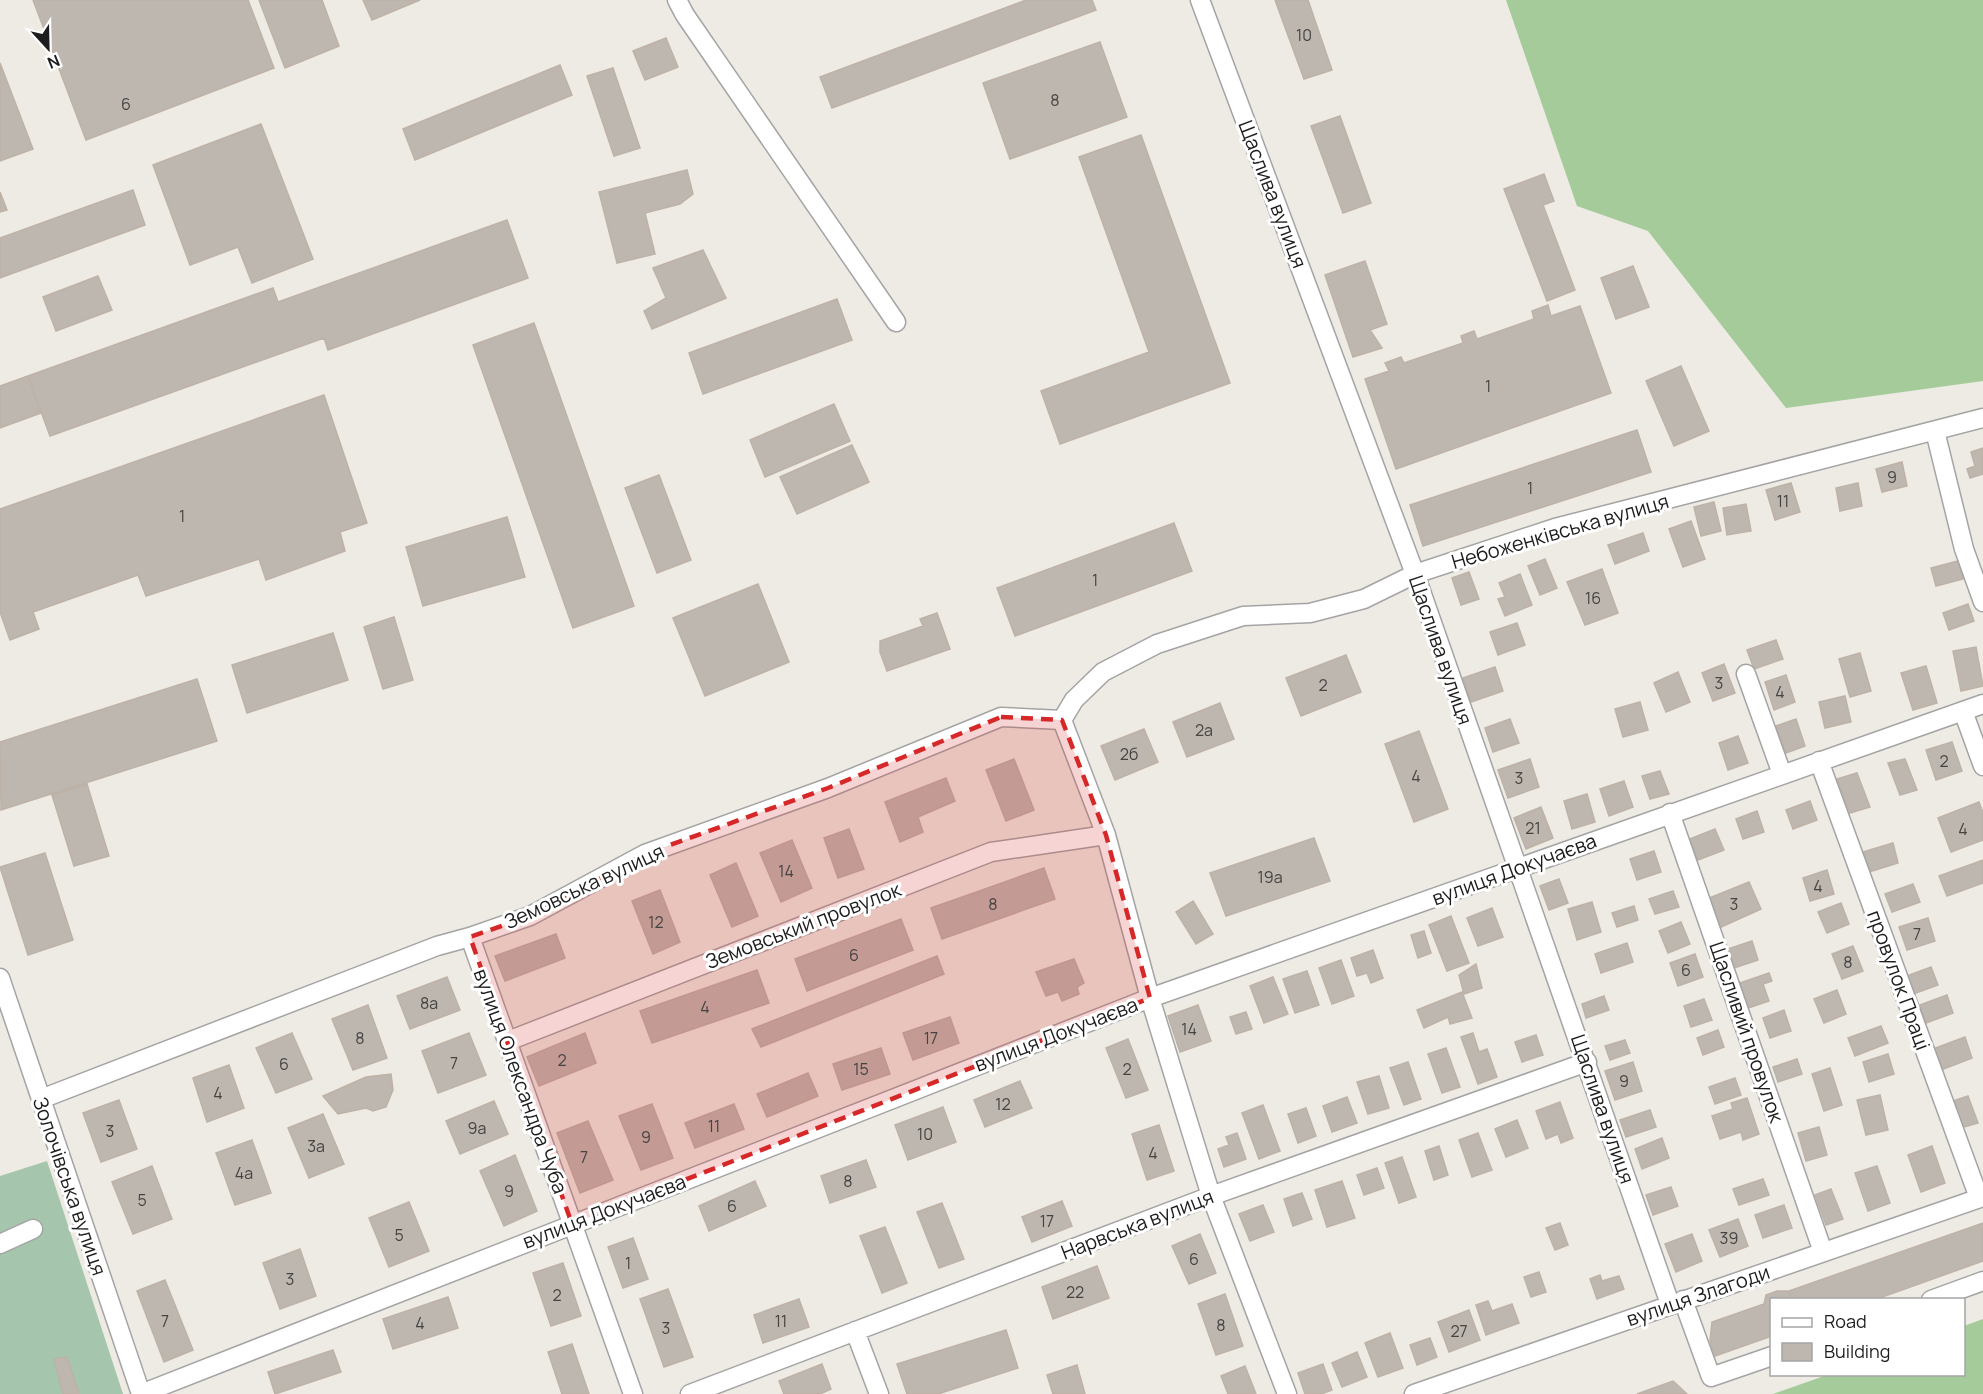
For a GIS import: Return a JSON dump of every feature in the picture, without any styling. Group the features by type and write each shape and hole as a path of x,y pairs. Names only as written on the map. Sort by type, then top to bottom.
{"street":[{"path":"677,0 685,15 896,322"},
{"name":"Щаслива вулиця","path":"1200,0 1415,574 1587,1062 1677,1302 1711,1377 1770,1357"},
{"name":"Небоженківська вулиця","path":"1062,720 1074,700 1103,672 1156,644 1243,616 1310,614 1332,608 1364,599 1415,574 1555,528 1983,418"},
{"path":"1935,431 1964,549 1983,602"},
{"path":"1746,674 1782,774"},
{"name":"вулиця Докучаєва","path":"141,1394 1150,998 1983,704"},
{"path":"1963,711 1983,765"},
{"name":"Земовська вулиця","path":"42,1100 437,946 530,916 645,854 828,788 1001,717 1062,720"},
{"path":"1062,720 1106,835 1150,998 1211,1196 1287,1394"},
{"name":"провулок Праці","path":"1819,761 1981,1197"},
{"name":"Щасливий провулок","path":"1670,813 1823,1252"},
{"name":"Земовський провулок","path":"507,1041 991,852 1106,835"},
{"name":"вулиця Олександра Чуба","path":"470,937 633,1394"},
{"name":"Золочівська вулиця","path":"0,978 141,1394"},
{"name":"Нарвська вулиця","path":"690,1394 1211,1196 1587,1062"},
{"name":"вулиця Злагоди","path":"1414,1394 1981,1197"},
{"path":"0,1244 33,1229"},
{"path":"1934,1298 1983,1281"},
{"path":"855,1331 879,1394"}],"highlighted area":[{"path":"1001,717 1062,720 1106,835 1150,998 572,1224 470,937 530,916 645,854 828,788"}],"green space":[{"path":"1506,0 1983,0 1983,381 1786,408 1648,231 1577,206"},
{"path":"47,1161 123,1394 0,1394 0,1176"},
{"path":"1983,1319 1983,1394 1773,1394 1824,1376 1965,1376 1965,1326"}],"building":[{"path":"33,0 248,0 274,68 86,140"},
{"path":"259,0 322,0 339,46 285,68"},
{"path":"363,0 420,0 372,20"},
{"path":"1026,0 1092,0 1096,10 832,108 820,77"},
{"path":"1275,0 1308,0 1332,70 1304,79"},
{"path":"666,38 678,67 645,80 633,51"},
{"path":"1100,42 1127,117 1010,159 983,83"},
{"path":"0,63 33,149 0,161"},
{"path":"560,65 572,95 415,160 403,129"},
{"path":"613,68 640,148 614,156 587,76"},
{"path":"1340,116 1371,203 1343,213 1311,126"},
{"path":"261,124 313,259 252,283 238,247 190,265 153,165"},
{"path":"1141,135 1230,383 1060,444 1041,391 1149,352 1079,157"},
{"path":"687,170 693,194 680,204 645,213 655,254 617,263 599,192"},
{"path":"1544,174 1554,201 1543,205 1575,290 1547,301 1504,189"},
{"path":"133,190 145,225 0,278 0,238"},
{"path":"0,192 7,210 0,212"},
{"path":"507,220 528,278 328,350 324,338 50,436 28,376 273,288 278,302"},
{"path":"703,250 726,298 652,329 644,311 666,298 653,268"},
{"path":"1365,261 1387,324 1370,330 1382,348 1353,357 1325,275"},
{"path":"1633,266 1649,307 1616,319 1601,278"},
{"path":"98,276 112,310 56,331 43,297"},
{"path":"837,299 852,340 703,394 689,353"},
{"path":"1548,305 1551,316 1580,306 1611,393 1396,469 1365,379 1389,371 1385,363 1401,357 1404,363 1463,343 1461,336 1474,331 1477,339 1534,319 1532,311"},
{"path":"534,323 634,606 573,628 473,345"},
{"path":"1681,366 1709,431 1674,446 1646,381"},
{"path":"28,376 41,413 0,428 0,386"},
{"path":"324,395 367,523 340,532 345,551 266,580 259,559 146,596 138,575 33,612 39,629 10,640 0,612 0,509"},
{"path":"834,404 850,441 765,477 750,440"},
{"path":"1637,430 1651,472 1423,546 1410,505"},
{"path":"852,445 869,482 797,514 780,477"},
{"path":"1983,448 1983,474 1970,478 1967,469 1975,466 1971,452"},
{"path":"1902,462 1907,486 1882,492 1876,469"},
{"path":"659,475 691,560 657,573 625,488"},
{"path":"1791,483 1800,512 1775,520 1766,490"},
{"path":"1858,483 1862,506 1840,511 1836,488"},
{"path":"1714,502 1721,531 1701,536 1694,507"},
{"path":"1746,504 1751,531 1727,535 1723,508"},
{"path":"507,517 525,577 423,606 406,547"},
{"path":"1691,521 1705,559 1683,567 1669,529"},
{"path":"1174,523 1192,571 1015,636 997,588"},
{"path":"1643,533 1649,551 1615,564 1608,545"},
{"path":"1545,559 1557,588 1540,595 1528,566"},
{"path":"1958,561 1963,579 1936,586 1931,568"},
{"path":"1602,569 1618,613 1585,625 1567,582"},
{"path":"1469,572 1479,599 1461,605 1452,578"},
{"path":"1520,574 1532,605 1505,616 1498,599 1505,597 1499,583"},
{"path":"758,584 789,662 705,696 673,618"},
{"path":"1968,604 1974,621 1949,630 1943,613"},
{"path":"937,613 950,649 887,671 880,652 880,641 923,626 920,619"},
{"path":"394,617 413,680 383,689 364,627"},
{"path":"1517,623 1525,645 1498,655 1490,632"},
{"path":"333,633 348,680 247,713 232,665"},
{"path":"1776,640 1783,659 1754,669 1747,650"},
{"path":"1976,647 1983,686 1961,691 1953,651"},
{"path":"1860,653 1871,691 1850,697 1839,659"},
{"path":"1346,655 1361,692 1301,716 1286,678"},
{"path":"1724,664 1735,693 1713,701 1702,673"},
{"path":"1926,666 1937,703 1913,710 1901,673"},
{"path":"1495,667 1503,691 1471,702 1463,678"},
{"path":"1678,672 1690,702 1666,712 1654,683"},
{"path":"1786,675 1795,702 1774,710 1765,682"},
{"path":"197,679 217,741 1,810 0,742"},
{"path":"1845,696 1851,722 1825,728 1819,702"},
{"path":"1640,702 1648,730 1623,737 1615,709"},
{"path":"1220,703 1234,739 1187,757 1173,722"},
{"path":"1510,719 1519,743 1493,752 1485,728"},
{"path":"1796,719 1805,746 1786,753 1776,726"},
{"path":"1144,729 1158,762 1115,780 1101,746"},
{"path":"1419,731 1448,809 1414,822 1385,744"},
{"path":"1738,736 1748,763 1728,770 1719,743"},
{"path":"1952,742 1962,771 1936,780 1926,750"},
{"path":"1014,759 1034,810 1006,821 986,770"},
{"path":"1530,759 1539,787 1508,798 1498,770"},
{"path":"1905,759 1917,790 1900,795 1888,763"},
{"path":"1660,771 1669,794 1650,799 1642,776"},
{"path":"1857,773 1870,807 1850,813 1837,779"},
{"path":"946,778 955,801 918,817 923,832 900,842 885,802"},
{"path":"1624,781 1633,807 1609,816 1600,789"},
{"path":"87,784 109,856 74,866 52,795"},
{"path":"1587,794 1595,822 1572,829 1564,801"},
{"path":"1810,801 1817,820 1793,829 1786,810"},
{"path":"1979,802 1983,813 1983,840 1951,852 1938,818"},
{"path":"1541,807 1553,838 1526,849 1514,818"},
{"path":"1757,811 1764,832 1743,839 1736,819"},
{"path":"849,829 864,869 838,878 824,838"},
{"path":"1715,829 1724,850 1698,860 1690,839"},
{"path":"1314,838 1330,881 1226,916 1210,873"},
{"path":"792,840 812,888 781,902 760,853"},
{"path":"1893,843 1898,863 1869,872 1863,852"},
{"path":"1654,851 1661,872 1637,880 1630,859"},
{"path":"45,853 73,940 28,955 0,867"},
{"path":"1983,860 1983,883 1947,896 1939,876"},
{"path":"736,863 758,916 732,927 710,875"},
{"path":"1044,868 1055,899 942,939 931,908"},
{"path":"1827,870 1834,894 1810,901 1803,878"},
{"path":"1559,879 1568,903 1549,910 1540,886"},
{"path":"1749,882 1761,909 1719,928 1707,899"},
{"path":"1913,884 1920,902 1892,912 1885,894"},
{"path":"660,890 680,942 653,954 632,901"},
{"path":"1673,891 1679,907 1655,914 1649,899"},
{"path":"1193,901 1213,934 1196,944 1176,912"},
{"path":"1592,902 1601,932 1577,940 1568,909"},
{"path":"1841,903 1849,924 1827,933 1818,912"},
{"path":"1634,906 1638,920 1617,927 1612,913"},
{"path":"1492,908 1503,937 1478,946 1467,918"},
{"path":"1451,916 1469,963 1447,971 1429,925"},
{"path":"1928,918 1935,941 1907,950 1899,927"},
{"path":"901,919 913,950 807,991 795,959"},
{"path":"1681,922 1690,944 1668,953 1659,931"},
{"path":"1424,931 1431,953 1418,958 1411,935"},
{"path":"556,934 565,958 505,981 495,956"},
{"path":"1752,941 1758,960 1734,968 1728,949"},
{"path":"1627,943 1633,962 1601,973 1595,954"},
{"path":"1853,946 1863,971 1842,979 1832,954"},
{"path":"1373,950 1383,978 1371,983 1367,973 1357,976 1351,958"},
{"path":"1695,954 1703,977 1678,986 1670,963"},
{"path":"937,956 944,974 761,1047 752,1029"},
{"path":"1074,959 1084,983 1077,987 1079,994 1062,1001 1058,992 1046,996 1036,972"},
{"path":"1341,960 1354,996 1332,1004 1319,968"},
{"path":"1476,964 1482,988 1464,994 1459,975"},
{"path":"1931,967 1938,985 1913,994 1907,976"},
{"path":"757,970 769,1003 652,1043 640,1011"},
{"path":"1307,971 1319,1005 1295,1013 1283,979"},
{"path":"1769,973 1772,981 1763,984 1769,1001 1748,1008 1740,983"},
{"path":"447,977 460,1010 410,1029 397,996"},
{"path":"1273,977 1288,1014 1264,1023 1250,986"},
{"path":"1837,990 1846,1014 1824,1023 1814,999"},
{"path":"1462,992 1472,1018 1450,1024 1448,1017 1424,1028 1417,1010"},
{"path":"1947,995 1953,1013 1926,1023 1920,1005"},
{"path":"1604,996 1609,1010 1586,1018 1582,1004"},
{"path":"1704,999 1712,1020 1691,1027 1684,1006"},
{"path":"368,1005 387,1058 353,1070 332,1019"},
{"path":"1198,1005 1211,1041 1180,1052 1168,1016"},
{"path":"1784,1010 1791,1031 1770,1038 1763,1018"},
{"path":"1246,1012 1252,1029 1236,1034 1230,1017"},
{"path":"950,1017 959,1043 913,1060 903,1033"},
{"path":"1881,1026 1888,1043 1855,1056 1848,1038"},
{"path":"1718,1030 1724,1047 1703,1055 1697,1038"},
{"path":"292,1033 312,1079 276,1093 256,1048"},
{"path":"469,1033 486,1075 438,1093 422,1051"},
{"path":"585,1033 596,1063 539,1086 527,1057"},
{"path":"1473,1033 1479,1052 1487,1049 1497,1077 1478,1084 1461,1037"},
{"path":"1536,1035 1543,1055 1522,1062 1515,1042"},
{"path":"1965,1037 1972,1058 1941,1070 1933,1049"},
{"path":"1128,1039 1148,1090 1126,1098 1106,1048"},
{"path":"1625,1040 1630,1053 1610,1060 1605,1046"},
{"path":"881,1048 890,1074 842,1090 833,1064"},
{"path":"1446,1048 1460,1087 1442,1093 1428,1054"},
{"path":"1888,1054 1894,1074 1869,1082 1863,1062"},
{"path":"1797,1059 1802,1074 1778,1082 1773,1067"},
{"path":"1408,1062 1421,1099 1404,1105 1390,1068"},
{"path":"1633,1062 1642,1091 1615,1100 1605,1071"},
{"path":"229,1065 244,1108 207,1122 193,1078"},
{"path":"1830,1068 1842,1105 1824,1111 1812,1074"},
{"path":"808,1073 818,1096 767,1117 757,1094"},
{"path":"391,1074 393,1090 386,1107 373,1111 366,1108 338,1114 323,1096 366,1077"},
{"path":"1379,1076 1389,1108 1368,1114 1357,1082"},
{"path":"1735,1078 1741,1095 1715,1104 1709,1087"},
{"path":"1020,1081 1032,1108 985,1127 974,1100"},
{"path":"1880,1095 1888,1130 1866,1135 1857,1100"},
{"path":"1968,1096 1978,1123 1960,1128 1950,1102"},
{"path":"1347,1097 1357,1123 1332,1132 1323,1106"},
{"path":"1747,1098 1759,1134 1743,1140 1741,1132 1720,1139 1712,1116 1733,1109 1731,1103"},
{"path":"119,1100 137,1149 101,1162 83,1113"},
{"path":"494,1101 508,1134 460,1154 446,1121"},
{"path":"1560,1102 1573,1138 1561,1143 1558,1134 1546,1139 1536,1111"},
{"path":"652,1104 673,1158 641,1170 619,1116"},
{"path":"734,1104 744,1129 695,1148 685,1123"},
{"path":"1263,1105 1280,1151 1259,1159 1242,1113"},
{"path":"943,1107 956,1142 908,1160 895,1125"},
{"path":"1306,1108 1316,1136 1298,1143 1288,1114"},
{"path":"1650,1110 1656,1127 1626,1137 1620,1120"},
{"path":"323,1114 344,1164 309,1178 288,1128"},
{"path":"1517,1120 1528,1148 1506,1157 1495,1129"},
{"path":"588,1121 613,1180 580,1193 557,1133"},
{"path":"1159,1125 1174,1171 1147,1180 1132,1134"},
{"path":"1819,1127 1827,1155 1806,1161 1798,1133"},
{"path":"1237,1133 1246,1159 1224,1167 1218,1149 1229,1145 1226,1137"},
{"path":"1478,1133 1492,1170 1472,1177 1459,1140"},
{"path":"1662,1138 1669,1158 1642,1169 1635,1149"},
{"path":"252,1140 271,1193 235,1205 216,1153"},
{"path":"1439,1146 1448,1175 1434,1180 1425,1151"},
{"path":"1932,1146 1945,1183 1921,1192 1908,1155"},
{"path":"515,1155 537,1211 504,1226 480,1171"},
{"path":"1402,1157 1416,1197 1399,1203 1385,1163"},
{"path":"866,1160 876,1187 830,1203 821,1176"},
{"path":"152,1166 172,1219 133,1234 112,1182"},
{"path":"1877,1166 1890,1203 1868,1211 1855,1173"},
{"path":"1377,1168 1384,1188 1364,1195 1357,1175"},
{"path":"1763,1179 1769,1195 1739,1205 1733,1189"},
{"path":"755,1181 766,1206 709,1231 699,1206"},
{"path":"1342,1181 1355,1218 1327,1227 1315,1190"},
{"path":"1671,1187 1678,1206 1653,1215 1646,1195"},
{"path":"1831,1189 1843,1219 1826,1225 1815,1195"},
{"path":"1302,1193 1312,1219 1293,1226 1284,1199"},
{"path":"1062,1201 1072,1226 1032,1242 1022,1217"},
{"path":"409,1202 429,1251 389,1267 369,1218"},
{"path":"942,1203 964,1259 939,1268 917,1212"},
{"path":"1263,1205 1274,1232 1250,1241 1239,1214"},
{"path":"1784,1205 1792,1228 1763,1238 1755,1215"},
{"path":"1738,1219 1748,1246 1720,1257 1709,1230"},
{"path":"1560,1223 1568,1245 1555,1250 1546,1228"},
{"path":"1983,1223 1983,1261 1880,1298 1791,1298 1789,1291"},
{"path":"885,1227 907,1283 882,1293 860,1236"},
{"path":"1200,1234 1216,1273 1189,1284 1172,1246"},
{"path":"1692,1234 1702,1261 1676,1272 1665,1244"},
{"path":"633,1238 648,1279 623,1288 608,1247"},
{"path":"300,1249 316,1296 280,1309 263,1263"},
{"path":"563,1263 581,1316 551,1326 533,1273"},
{"path":"1097,1266 1109,1298 1053,1319 1042,1287"},
{"path":"1539,1272 1546,1292 1531,1297 1524,1277"},
{"path":"1600,1275 1602,1281 1619,1276 1624,1289 1597,1299 1590,1279"},
{"path":"165,1280 193,1350 164,1362 137,1291"},
{"path":"668,1289 693,1357 664,1367 640,1299"},
{"path":"1777,1291 1789,1291 1791,1298 1770,1298 1770,1337 1715,1356 1710,1341 1712,1322 1764,1304 1766,1295"},
{"path":"1225,1294 1243,1346 1216,1355 1198,1304"},
{"path":"448,1297 458,1328 393,1349 383,1319"},
{"path":"799,1299 809,1327 763,1343 754,1315"},
{"path":"1488,1301 1492,1311 1512,1304 1519,1323 1486,1335 1476,1305"},
{"path":"1469,1310 1480,1340 1449,1352 1438,1322"},
{"path":"1006,1330 1018,1368 938,1394 907,1394 897,1364"},
{"path":"1390,1333 1403,1368 1378,1377 1365,1343"},
{"path":"1430,1338 1437,1357 1417,1365 1410,1345"},
{"path":"572,1344 589,1394 562,1394 548,1352"},
{"path":"333,1350 341,1372 275,1394 268,1372"},
{"path":"1357,1352 1367,1377 1342,1387 1332,1363"},
{"path":"67,1357 79,1394 63,1394 54,1359"},
{"path":"822,1364 831,1389 820,1394 784,1394 779,1381"},
{"path":"1323,1364 1332,1390 1321,1394 1305,1394 1298,1373"},
{"path":"1077,1365 1085,1394 1053,1394 1047,1375"},
{"path":"1245,1366 1256,1394 1228,1394 1221,1376"},
{"path":"1673,1381 1687,1394 1637,1394"}]}
